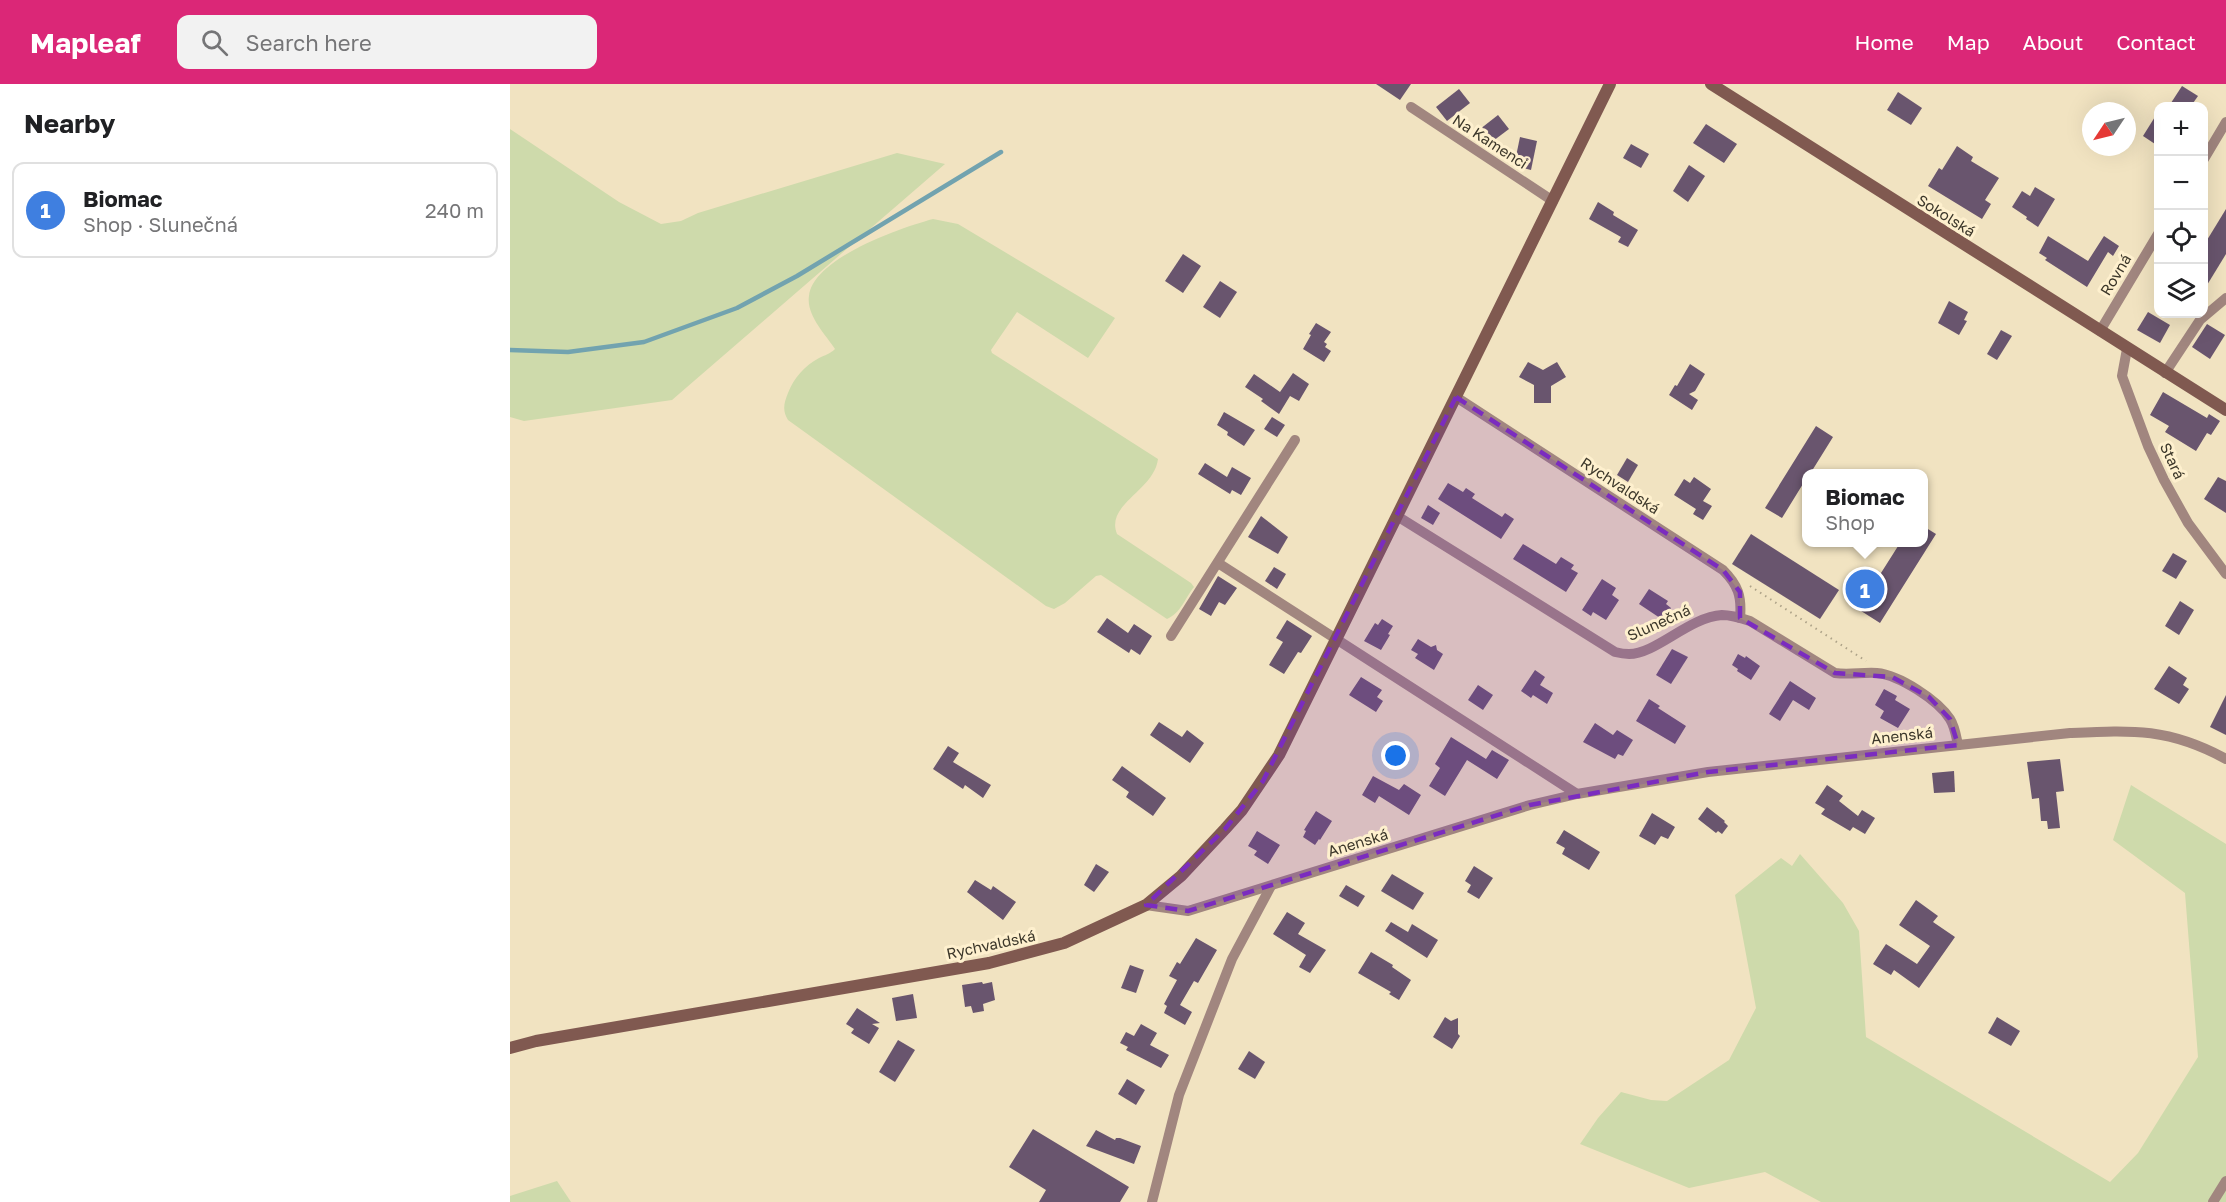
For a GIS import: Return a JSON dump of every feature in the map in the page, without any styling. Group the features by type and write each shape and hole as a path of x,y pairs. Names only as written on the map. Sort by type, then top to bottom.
{"street":[{"name":"Rychvaldská","path":"510,1048 536,1041 1020,956 1064,943 1146,905 1181,876 1226,829 1247,803 1278,755 1610,84"},
{"name":"Sokolská","path":"1711,84 2226,410"},
{"name":"Na Kamenci","path":"1411,107 1553,201"},
{"path":"2206,156 2226,122"},
{"name":"Rovná","path":"2100,331 2154,241"},
{"path":"2165,373 2200,320 2226,298"},
{"name":"Stará","path":"2127,349 2122,376 2148,446 2188,523 2226,574"},
{"name":"Rychvaldská","path":"1456,397 1707,560 1734,581"},
{"path":"1171,636 1295,440"},
{"name":"Slunečná","path":"1397,516 1615,652 1630,654 1646,649 1709,617 1723,615 1740,618 1750,621 1835,673 1877,673 1892,676 1929,697 1941,706 1950,719 1958,745"},
{"path":"1218,563 1577,794"},
{"path":"1734,581 1740,592 1740,618"},
{"name":"Anenská","path":"1146,905 1188,911 1530,805 1577,794 1708,772 2070,733 2129,730 2199,744 2226,759"},
{"path":"1152,1202 1179,1095 1232,958 1271,886"},
{"path":"2212,1202 2226,1181"}],"path":[{"path":"1734,581 1744,583 1872,664"}],"highlighted area":[{"path":"1456,397 1723,570 1740,592 1740,618 1835,673 1892,677 1929,697 1950,719 1958,745 1708,772 1530,805 1188,911 1146,905 1225,829 1263,781"}],"green space":[{"path":"510,129 619,202 661,224 681,221 698,213 897,153 945,164 672,400 524,421 510,417"},
{"path":"933,219 958,224 1115,318 1088,358 1017,312 991,350 992,353 1158,459 1155,470 1124,506 1115,523 1117,534 1194,587 1179,609 1167,619 1101,575 1096,576 1065,603 1054,609 1046,606 788,420 784,410 785,403 796,377 809,365 835,349 810,310 809,296 814,282 825,269 841,257 880,237"},
{"path":"2131,785 2226,844 2226,1202 1821,1202 1765,1172 1689,1188 1580,1144 1598,1118 1621,1092 1651,1100 1667,1101 1729,1060 1756,1008 1735,895 1781,858 1792,866 1800,854 1843,903 1859,931 1866,1037 2110,1182 2138,1153 2198,1057 2185,893 2113,840"},
{"path":"557,1181 571,1202 510,1202 510,1196"}],"building":[{"path":"1376,84 1411,84 1400,100"},
{"path":"2182,86 2198,96 2194,102 2172,102"},
{"path":"1459,89 1470,103 1447,121 1436,107"},
{"path":"1898,92 1922,108 1911,125 1887,110"},
{"path":"1498,115 1509,129 1485,147 1475,133"},
{"path":"2154,118 2154,143 2143,136"},
{"path":"1706,124 1737,144 1724,163 1693,143"},
{"path":"1520,137 1537,141 1531,170 1514,166"},
{"path":"1631,144 1649,154 1641,168 1623,158"},
{"path":"1957,146 1973,157 1971,161 1999,178 1985,200 1991,204 1982,219 1928,186 1939,168 1942,170"},
{"path":"1689,165 1705,176 1688,202 1673,191"},
{"path":"2035,187 2055,199 2038,227 2012,207 2022,191 2030,196"},
{"path":"1598,202 1614,212 1613,215 1638,230 1628,247 1618,242 1621,237 1589,219"},
{"path":"2226,209 2226,254 2208,283 2208,264 2208,238"},
{"path":"2048,236 2088,261 2104,236 2119,246 2113,256 2108,252 2087,287 2045,260 2047,258 2039,253"},
{"path":"1183,254 1201,266 1183,293 1165,281"},
{"path":"1220,281 1237,292 1220,318 1203,307"},
{"path":"1949,301 1968,312 1964,320 1967,321 1959,335 1938,323"},
{"path":"2148,312 2154,318 2170,325 2160,343 2137,330"},
{"path":"1316,323 1331,332 1324,342 1327,344 1325,347 1331,351 1324,362 1303,349"},
{"path":"2207,324 2225,335 2210,359 2192,347"},
{"path":"2001,330 2012,336 1997,360 1987,354"},
{"path":"1528,362 1543,370 1557,362 1566,377 1551,386 1551,403 1534,403 1534,385 1519,377"},
{"path":"1690,364 1705,374 1695,391 1689,394 1698,400 1692,410 1669,395"},
{"path":"1293,373 1309,384 1299,401 1290,396 1279,414 1245,387 1254,374 1280,392"},
{"path":"2163,392 2207,418 2209,414 2220,421 2211,435 2207,433 2196,451 2165,432 2169,426 2150,415"},
{"path":"1224,412 1255,430 1244,446 1217,425"},
{"path":"1272,417 1285,425 1277,437 1264,429"},
{"path":"1816,426 1833,437 1813,469 1802,469 1802,486 1782,518 1765,508"},
{"path":"1627,458 1638,465 1628,482 1617,475"},
{"path":"1205,463 1227,477 1232,467 1251,478 1241,495 1232,490 1230,494 1198,474"},
{"path":"1694,477 1711,489 1703,501 1712,506 1703,520 1693,514 1696,509 1674,495 1684,479 1690,483"},
{"path":"2218,477 2226,481 2226,513 2204,499"},
{"path":"1448,483 1463,492 1466,488 1475,494 1472,498 1502,517 1505,513 1514,519 1501,539 1438,499"},
{"path":"1428,505 1440,513 1433,525 1421,518"},
{"path":"1261,516 1288,537 1278,554 1248,537"},
{"path":"1928,529 1936,534 1928,547"},
{"path":"1751,534 1839,590 1820,619 1732,564"},
{"path":"1523,544 1556,564 1561,557 1574,565 1571,569 1578,573 1566,592 1513,559"},
{"path":"1897,547 1928,547 1880,623 1858,609 1865,597 1855,590 1863,577 1874,584"},
{"path":"2173,553 2187,561 2176,579 2162,571"},
{"path":"1274,567 1286,574 1277,589 1265,581"},
{"path":"1218,576 1237,588 1225,605 1219,602 1211,616 1199,609"},
{"path":"1602,579 1616,588 1612,595 1619,600 1606,620 1593,612 1591,616 1582,610"},
{"path":"1649,589 1668,601 1666,604 1671,608 1663,620 1639,604"},
{"path":"2180,601 2194,610 2179,635 2165,626"},
{"path":"1107,618 1128,633 1134,624 1152,636 1140,655 1131,649 1129,653 1097,632"},
{"path":"1382,619 1393,626 1381,650 1364,641 1375,623 1378,625"},
{"path":"1287,620 1312,636 1284,674 1269,665 1283,642 1276,638"},
{"path":"1418,639 1431,647 1436,645 1437,650 1443,654 1434,670 1415,658 1418,654 1411,650"},
{"path":"1672,649 1688,657 1671,684 1656,675"},
{"path":"1738,654 1745,658 1746,656 1760,666 1751,680 1732,665"},
{"path":"2169,666 2187,678 2183,685 2189,689 2179,704 2154,689"},
{"path":"1535,670 1545,677 1540,685 1553,693 1547,704 1521,691"},
{"path":"1361,677 1382,690 1377,697 1383,701 1376,712 1349,695"},
{"path":"1790,681 1816,698 1809,710 1793,700 1780,721 1769,714"},
{"path":"1478,685 1493,695 1483,710 1468,700"},
{"path":"1884,689 1897,696 1895,700 1910,709 1898,728 1880,718 1884,711 1875,705"},
{"path":"2226,695 2226,735 2210,727"},
{"path":"1649,699 1660,706 1658,708 1686,726 1675,744 1636,721"},
{"path":"1159,722 1182,737 1187,730 1204,743 1190,763 1150,735"},
{"path":"1595,723 1613,735 1617,730 1633,740 1623,756 1618,754 1615,759 1583,742"},
{"path":"1451,737 1486,759 1492,750 1509,760 1497,779 1467,760 1445,796 1429,786 1440,768 1435,764"},
{"path":"948,746 959,753 953,762 991,785 983,798 965,785 963,789 933,769"},
{"path":"2060,759 2064,791 2056,792 2060,828 2048,829 2047,821 2041,821 2039,798 2032,799 2027,762"},
{"path":"1122,766 1166,798 1153,816 1126,797 1129,792 1112,780"},
{"path":"1954,771 1955,792 1934,793 1932,773"},
{"path":"1373,776 1399,790 1404,784 1421,795 1409,815 1379,796 1375,803 1362,795"},
{"path":"1827,785 1843,796 1839,801 1858,816 1862,810 1875,818 1865,834 1853,827 1850,831 1821,814 1825,809 1815,803"},
{"path":"1707,807 1728,826 1722,834 1718,831 1716,833 1698,819"},
{"path":"1316,811 1332,821 1315,845 1303,837 1306,831 1304,830"},
{"path":"1652,813 1675,827 1668,839 1661,836 1655,845 1639,836"},
{"path":"1564,830 1600,852 1589,870 1562,854 1565,848 1556,843"},
{"path":"1257,831 1280,845 1268,864 1254,855 1257,851 1248,846"},
{"path":"1096,864 1109,872 1094,892 1084,885"},
{"path":"1474,866 1493,878 1479,899 1467,892 1471,885 1465,881"},
{"path":"1392,874 1424,893 1413,910 1381,891"},
{"path":"975,880 991,890 993,886 1016,902 1003,920 967,892"},
{"path":"1346,885 1365,896 1358,907 1339,896"},
{"path":"1916,900 1938,916 1933,922 1955,937 1919,988 1894,970 1891,975 1873,964 1886,944 1917,964 1930,946 1899,925"},
{"path":"1287,912 1305,923 1298,934 1326,950 1310,973 1299,967 1306,955 1273,934"},
{"path":"1391,922 1408,932 1412,924 1438,940 1427,958 1385,931"},
{"path":"1196,938 1217,950 1198,983 1194,981 1180,1005 1192,1012 1185,1025 1164,1013 1167,1006 1164,1004 1177,980 1169,976 1177,962 1180,964"},
{"path":"1371,952 1393,965 1392,967 1411,980 1399,1000 1389,994 1391,992 1358,973"},
{"path":"1130,965 1144,970 1136,993 1121,988"},
{"path":"982,982 983,984 992,982 995,1000 983,1004 984,1011 973,1013 971,1006 965,1007 962,985"},
{"path":"913,994 917,1018 896,1021 892,998"},
{"path":"857,1008 880,1023 872,1024 879,1028 869,1044 851,1033 854,1029 846,1024"},
{"path":"1445,1017 1451,1021 1458,1018 1460,1036 1452,1049 1433,1037"},
{"path":"1997,1017 2020,1031 2011,1046 1988,1033"},
{"path":"1141,1024 1157,1033 1150,1045 1169,1055 1161,1068 1126,1050 1128,1047 1120,1043 1126,1032 1134,1036"},
{"path":"898,1040 915,1050 895,1082 879,1072"},
{"path":"1249,1051 1265,1062 1255,1079 1238,1069"},
{"path":"1127,1079 1145,1090 1136,1105 1118,1094"},
{"path":"1033,1129 1129,1187 1120,1202 1039,1202 1046,1190 1009,1167"},
{"path":"1096,1130 1115,1140 1120,1138 1141,1146 1134,1164 1086,1146"}],"waterway":[{"path":"510,350 568,352 644,342 737,308 797,276 1001,152"}],"place":[{"name":"Biomac","path":"1865,589"}]}
